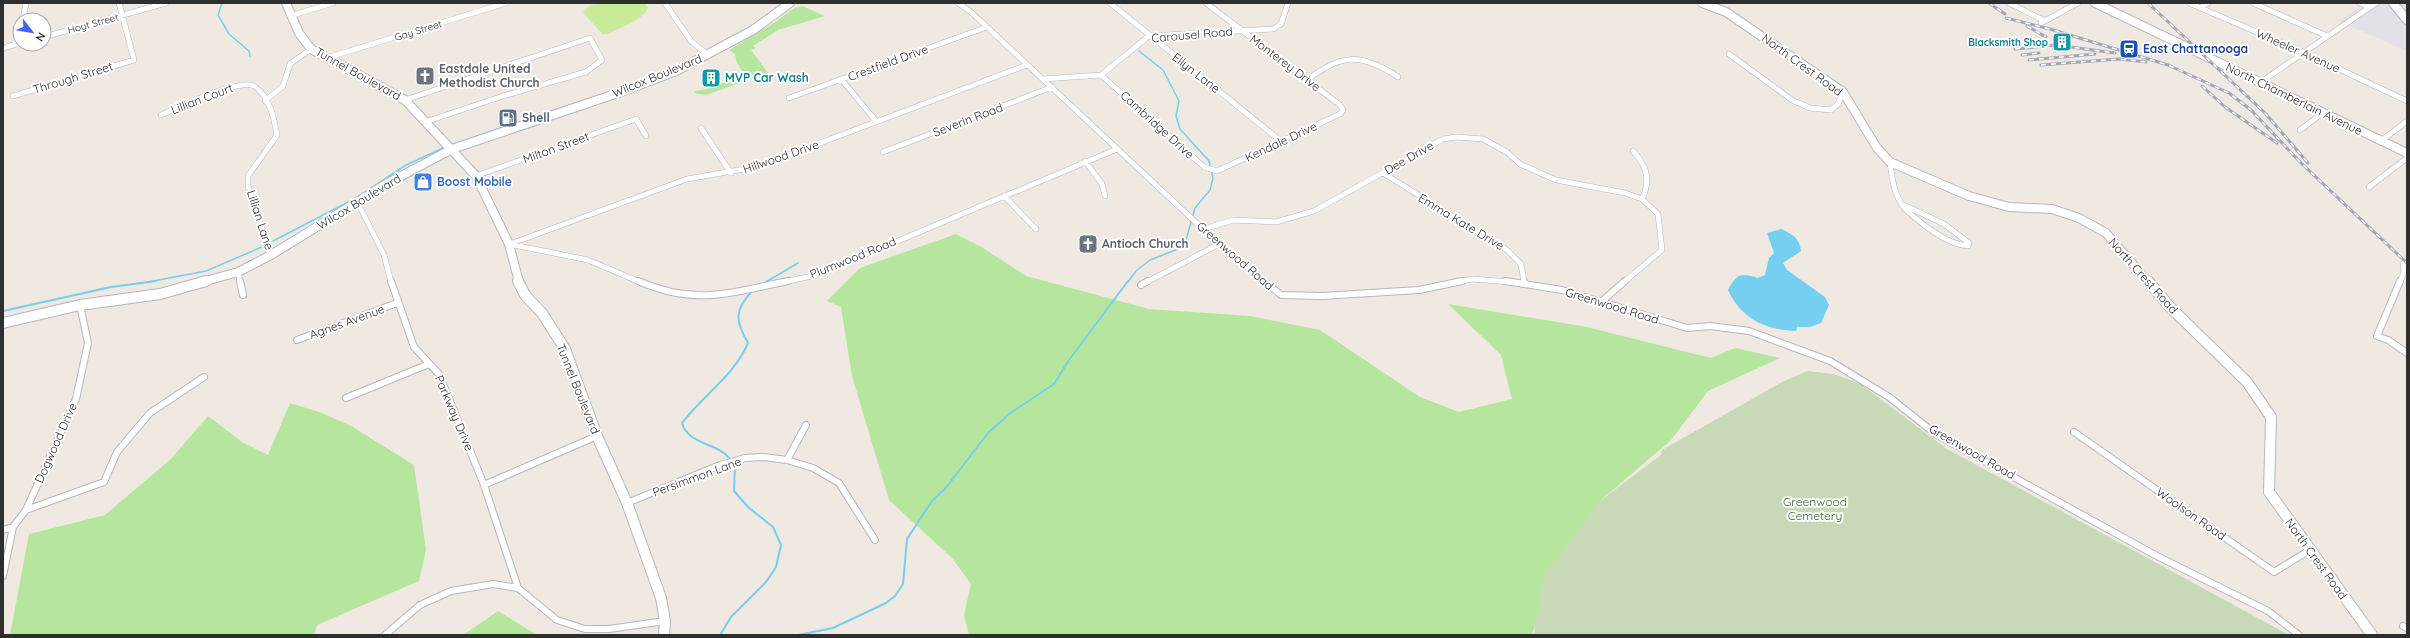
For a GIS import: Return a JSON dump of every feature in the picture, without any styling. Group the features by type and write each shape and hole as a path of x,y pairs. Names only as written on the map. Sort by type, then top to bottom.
{"main road":[{"name":"Tunnel Boulevard","path":"286,3 299,37 311,48 330,57 405,100 476,176 509,244 519,283 525,295 542,313 564,349 597,436 627,503 661,598 665,621 664,635"},
{"name":"Wilcox Boulevard","path":"3,323 80,305 160,294 238,272 271,255 388,183 452,149 621,92 708,55 753,30 790,3"},
{"name":"North Crest Road","path":"1702,3 1726,12 1843,92 1877,148 1890,162 1969,196 2009,207 2052,209 2079,218 2106,233 2170,307 2247,382 2271,417 2269,492 2372,635"},
{"name":"North Chamberlain Avenue","path":"2095,3 2407,153"},
{"path":"2393,3 2407,20"}],"street":[{"path":"119,3 123,15"},
{"name":"Hoyt Street","path":"52,35 166,3"},
{"path":"290,16 333,3"},
{"name":"Gay Street","path":"330,57 506,3"},
{"path":"665,3 691,41 708,55"},
{"name":"Greenwood Road","path":"958,3 987,27 1026,65 1044,79 1219,244 1281,295 1322,296 1419,290 1472,280 1491,279 1524,283 1602,301 1687,328 1710,326 1749,331 1830,361 1889,397 1937,435 2156,556 2268,611 2299,635"},
{"name":"Ellyn Lane","path":"1110,3 1282,142"},
{"name":"Monterey Drive","path":"1206,3 1307,80 1343,110"},
{"name":"Carousel Road","path":"1101,75 1149,36 1243,32 1273,29 1281,24 1288,3"},
{"path":"1714,3 1726,12"},
{"path":"2009,3 2043,22 2078,3"},
{"name":"Wheeler Avenue","path":"2189,3 2303,52 2407,101"},
{"path":"2200,8 2208,3"},
{"path":"2253,3 2327,36"},
{"path":"2360,3 2370,7"},
{"path":"2261,82 2376,3"},
{"name":"Through Street","path":"12,96 134,60 123,15"},
{"name":"Crestfield Drive","path":"789,98 987,27"},
{"path":"405,100 590,38 602,60 599,64 586,72 503,96 425,122"},
{"path":"263,99 283,86 290,64 311,48"},
{"path":"1729,54 1792,100 1810,108 1831,110 1838,104 1843,92"},
{"path":"1307,80 1325,65 1342,59 1360,58 1377,63 1398,77"},
{"name":"Hillwood Drive","path":"509,244 687,179 731,173 756,167 1026,65"},
{"path":"1044,79 1101,75"},
{"name":"Cambridge Drive","path":"1101,75 1204,167 1217,171"},
{"path":"841,79 876,121"},
{"name":"Lillian Court","path":"161,116 200,97 246,84 254,86 263,99"},
{"name":"Severin Road","path":"884,152 1052,87"},
{"name":"Lillian Lane","path":"263,99 272,108 277,134 248,176 248,186 271,255"},
{"name":"Kendale Drive","path":"1217,171 1332,119 1343,110"},
{"path":"2300,130 2324,112"},
{"name":"Milton Street","path":"476,176 636,119 646,136"},
{"path":"2381,140 2407,121"},
{"path":"700,128 731,173"},
{"name":"Dee Drive","path":"1204,229 1233,220 1276,222 1297,217 1314,211 1443,139 1470,137 1495,144 1520,164 1556,180 1626,193 1642,199 1658,214 1662,250 1602,301"},
{"name":"Plumwood Road","path":"509,244 588,260 661,291 686,296 721,295 817,275 1085,161 1117,149"},
{"path":"1633,151 1644,161 1648,176 1647,188 1642,199"},
{"path":"2369,187 2407,158"},
{"path":"1085,161 1102,184 1105,196"},
{"path":"1890,162 1895,188 1902,204 1917,218 1958,245 1968,246 1969,243 1944,224 1902,204"},
{"name":"Emma Kate Drive","path":"1382,173 1507,250 1521,264 1524,283"},
{"path":"1004,196 1036,229"},
{"name":"Parkway Drive","path":"358,202 384,255 397,303 414,347 425,356 429,364 439,374 484,484 518,588"},
{"path":"1141,285 1219,244"},
{"path":"2407,263 2403,264 2405,274 2377,336 2388,340 2407,353"},
{"path":"238,272 243,295"},
{"name":"Agnes Avenue","path":"297,340 397,303"},
{"name":"Dogwood Drive","path":"3,576 13,527 26,510 76,399 88,343 80,305"},
{"path":"346,398 429,364"},
{"path":"26,510 104,482 117,452 150,413 204,377"},
{"path":"787,460 806,425"},
{"name":"Woolson Road","path":"2074,432 2274,572 2310,550"},
{"path":"484,484 597,436"},
{"name":"Persimmon Lane","path":"627,503 713,468 745,458 764,457 787,460 813,468 839,483 875,540"},
{"path":"3,530 13,527"},
{"path":"385,635 393,626 420,605 451,591 493,584 518,588 557,620 585,628 609,629 665,621"}],"shaded area":[{"path":"2366,3 2407,3 2407,51 2339,21"}],"green space":[{"path":"597,3 644,3 648,7 646,12 637,20 608,34 602,34 583,12 589,6"},
{"path":"802,6 825,16 778,30 753,46 756,48 751,50 768,73 706,95 694,93 695,91 707,89 745,75 737,63 735,54 729,50 777,21 794,8"},
{"path":"956,234 983,248 1026,276 1149,309 1250,316 1320,330 1420,397 1459,412 1512,399 1501,355 1448,304 1587,327 1711,358 1735,348 1780,358 1708,391 1671,440 1600,501 1531,635 969,635 964,615 971,584 952,558 889,500 852,376 841,307 827,301 860,268"},
{"name":"Greenwood Cemetery","path":"1807,371 1833,374 1859,383 1947,449 2289,635 1534,635 1544,575 1600,501 1661,455 1662,450 1782,382"},
{"path":"290,403 322,413 351,426 414,465 426,550 419,581 317,625 314,635 10,635 29,534 105,515 171,459 208,416 242,442 268,455"},
{"path":"498,611 537,635 463,635"}],"water":[{"path":"1781,229 1795,237 1799,243 1801,251 1783,263 1787,270 1825,297 1829,305 1821,323 1810,327 1797,327 1796,331 1775,328 1756,321 1740,308 1733,300 1728,290 1737,277 1747,275 1758,278 1765,275 1769,258 1774,253 1767,233"}],"waterway":[{"path":"222,3 218,15 229,34 249,51 250,56"},
{"path":"1128,282 1136,271 1150,260 1178,249 1186,240 1195,208 1210,190 1213,178 1209,161 1180,129 1176,116 1179,101 1163,70 1139,51"},
{"path":"454,144 506,126"},
{"path":"273,241 356,198 406,165 443,148"},
{"path":"148,282 206,271 262,247"},
{"path":"766,282 798,263"},
{"path":"3,311 111,287 156,281"},
{"path":"798,635 833,628 886,603 895,596 903,584 907,539 932,501 945,489 988,433 1009,414 1054,384 1069,360 1128,281"},
{"path":"729,458 718,449 690,436 682,423 699,403 727,375 742,355 748,343 741,328 738,316 742,304 752,291"},
{"path":"720,635 731,617 766,582 776,567 781,545 773,527 748,507 734,491 735,466"}],"railway":[{"path":"1989,3 2005,14"},
{"path":"2148,3 2265,113 2308,163"},
{"path":"2006,18 2050,29 2168,65 2229,93 2251,110 2301,163 2407,263"},
{"path":"2027,26 2046,37"},
{"path":"2015,49 2056,45 2115,53"},
{"path":"2022,55 2039,53"},
{"path":"2029,60 2095,54"},
{"path":"2041,65 2119,59 2146,62"},
{"path":"2202,86 2225,107 2277,143"}],"place":[{"name":"Blacksmith Shop","path":"2062,42"},
{"name":"East Chattanooga","path":"2129,49"},
{"name":"Eastdale United Methodist Church","path":"425,76"},
{"name":"MVP Car Wash","path":"711,78"},
{"name":"Shell","path":"508,118"},
{"name":"Boost Mobile","path":"423,182"},
{"name":"Antioch Church","path":"1088,244"}]}
